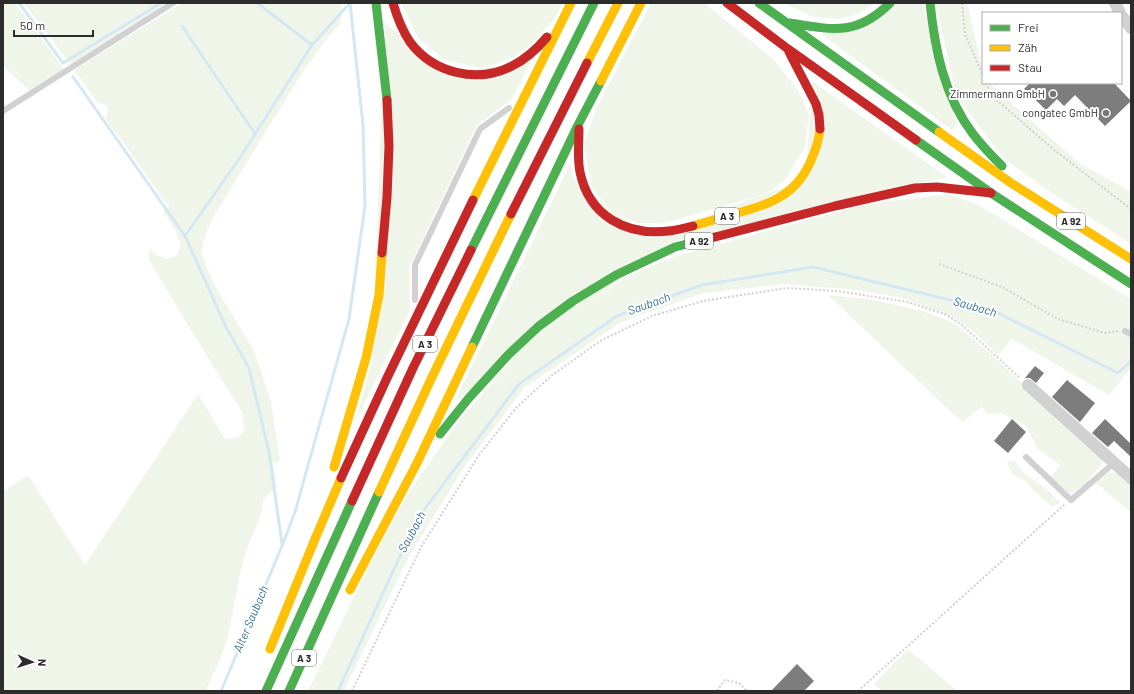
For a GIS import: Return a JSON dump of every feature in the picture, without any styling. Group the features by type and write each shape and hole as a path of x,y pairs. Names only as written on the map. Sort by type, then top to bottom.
{"highway":[{"name":"A 3","path":"324,517 325,498 366,358 379,295 387,197 389,146 387,94 376,3"},
{"path":"393,3 399,25 410,43 434,63 453,72 484,74 497,72 520,62 541,44 562,20"},
{"name":"A 3","path":"268,655 299,575 324,517 415,317 571,3"},
{"name":"A 3","path":"266,691 413,368 594,3"},
{"name":"A 3","path":"289,691 432,378 618,3"},
{"name":"A 3","path":"344,600 417,463 578,125 641,3"},
{"name":"A 92","path":"726,3 788,49 991,193 1131,284"},
{"name":"A 92","path":"759,3 1011,183 1131,259"},
{"name":"A 92","path":"785,22 835,29 850,28 878,15 890,3"},
{"path":"930,3 938,63 951,98 970,130 1002,166 1011,183"},
{"name":"A 3","path":"578,125 580,175 585,190 598,211 619,225 638,230 669,232 769,205 786,195 802,179 813,160 820,129 820,119 815,101 799,74 788,49"},
{"name":"A 92","path":"417,463 468,399 508,355 540,326 573,301 634,266 675,247 893,192 915,188 937,187 991,193"},
{"name":"A 3","path":"319,625 335,611"}],"street":[{"path":"1122,17 1131,28"},
{"path":"1028,385 1131,478"}],"lane":[{"path":"3,111 173,3"},
{"path":"415,317 415,265 480,129 522,99"},
{"path":"1125,331 1131,334"},
{"path":"1026,457 1071,500 1114,463"}],"path":[{"path":"962,3 966,34 982,74"},
{"path":"986,84 991,95 1053,149 1131,209"},
{"path":"939,264 1002,287 1058,319 1105,333 1125,331"},
{"path":"352,691 421,547 479,455 516,408 551,376 600,340 652,316 703,301 787,288 837,291 908,302 947,315 963,326 1028,385"},
{"path":"858,691 1071,500"},
{"path":"717,691 725,680 739,683 747,691"}],"shaded area":[{"path":"3,3 15,3 64,69 29,90 3,66"},
{"path":"24,3 167,3 71,65"},
{"path":"182,3 340,3 343,11 339,26 328,37 300,76 212,219 203,242 202,255 215,286 254,351 271,401 280,461 273,463 277,487 263,500 261,514 248,545 243,562 226,642 218,664 205,691 3,691 3,492 28,475 85,565 198,394 225,439 238,438 245,429 242,412 149,260 149,248 157,255 167,259 176,256 181,246 175,229 163,212 170,206 165,202 106,120 108,108 104,104 98,103 74,70"},
{"path":"401,3 563,3 553,20 531,45 514,57 482,68 445,60 419,39"},
{"path":"651,3 704,3 772,58 798,90 809,115 805,147 785,180 768,193 665,223 637,223 611,210 592,188 584,144 596,109"},
{"path":"784,3 875,3 858,14 839,19 813,17"},
{"path":"897,3 922,3 957,125 952,130 821,34"},
{"path":"936,3 967,3 982,68 982,84 990,84 1079,163 1131,192 1131,244 1049,191 1002,157 956,95"},
{"path":"385,23 448,74 531,61 512,99 477,125 409,268 410,310 356,420 372,361"},
{"path":"812,81 947,177 670,243 455,401 570,164 574,179 648,237 806,179"},
{"path":"949,194 979,205 1131,299 1131,368 1109,395 1012,339 998,355 972,330 951,316 903,298 857,290 783,284 704,293 621,322 524,388 465,466 408,558 344,691 308,691 378,548 408,494 457,423 520,351 626,277 676,256 867,204"},
{"path":"828,295 869,299 923,311 956,324 1094,450 1104,462 1084,485 1070,494 1051,477 1060,465 1038,449 1026,426 1001,413 987,414 982,406 963,422"},
{"path":"1014,460 1025,474 1050,492 1060,503 1052,507 1033,490 1027,482 1012,474 1007,463"},
{"path":"1119,472 1131,483 1131,512 1097,484 1097,482 1108,473"},
{"path":"908,649 957,691 883,691 874,684"}],"building":[{"path":"1029,84 1115,84 1131,101 1105,126 1075,95 1064,106 1057,99 1046,110 1024,89"},
{"path":"1035,366 1044,373 1036,383 1030,378 1025,378"},
{"path":"1067,380 1095,403 1080,422 1052,397"},
{"path":"1012,419 1026,432 1008,453 994,441"},
{"path":"1105,419 1131,444 1131,457 1114,441 1108,447 1092,433"},
{"path":"797,664 814,681 804,691 771,691"}],"waterway":[{"path":"19,3 63,63 161,3"},
{"path":"257,3 312,45"},
{"path":"185,236 241,156 312,45 350,3"},
{"name":"Alter Saubach","path":"221,691 295,512 349,319 365,206 363,125 350,3"},
{"path":"182,26 255,134"},
{"path":"73,77 185,236 226,327 249,368 269,452 282,544"},
{"name":"Saubach","path":"338,691 417,519 519,384 617,316 702,285 813,267 992,310 1118,373 1131,361"}],"traffic: fast":[{"path":"376,3 387,100"},
{"path":"471,250 594,3"},
{"path":"759,3 939,132"},
{"path":"790,23 832,28 855,26 878,14 890,3"},
{"path":"930,3 942,72 955,104 973,134 983,147 1002,166"},
{"path":"472,347 578,125 601,81"},
{"path":"916,140 991,193 1131,284"},
{"path":"440,434 468,399 508,355 539,326 573,301 616,275 675,247 715,237"},
{"path":"289,691 379,492"},
{"path":"266,691 352,501"}],"traffic: slow":[{"path":"473,200 571,3"},
{"path":"587,63 618,3"},
{"path":"601,81 641,3"},
{"path":"693,226 771,202 790,190 806,171 816,148 820,129"},
{"path":"939,132 1011,183 1131,259"},
{"path":"379,492 432,377 511,214"},
{"path":"334,467 366,358 379,295 382,253"},
{"path":"350,590 417,463 472,347"},
{"path":"270,649 341,478"}],"traffic: jam":[{"path":"393,3 405,33 410,42 420,53 443,68 456,72 485,74 499,71 512,66 527,57 547,37"},
{"path":"727,3 788,49 916,140"},
{"path":"789,52 816,104 819,115 820,129"},
{"path":"511,214 587,63"},
{"path":"382,253 387,197 389,146 387,100"},
{"path":"579,129 578,156 580,172 585,187 592,200 601,211 612,220 624,226 638,230 653,232 669,231 693,226"},
{"path":"715,237 835,206 915,188 937,187 991,193"},
{"path":"341,478 387,378 473,200"},
{"path":"352,501 413,368 471,250"}],"place":[{"name":"Zimmermann GmbH","path":"1053,94"},
{"name":"congatec GmbH","path":"1106,113"}]}
